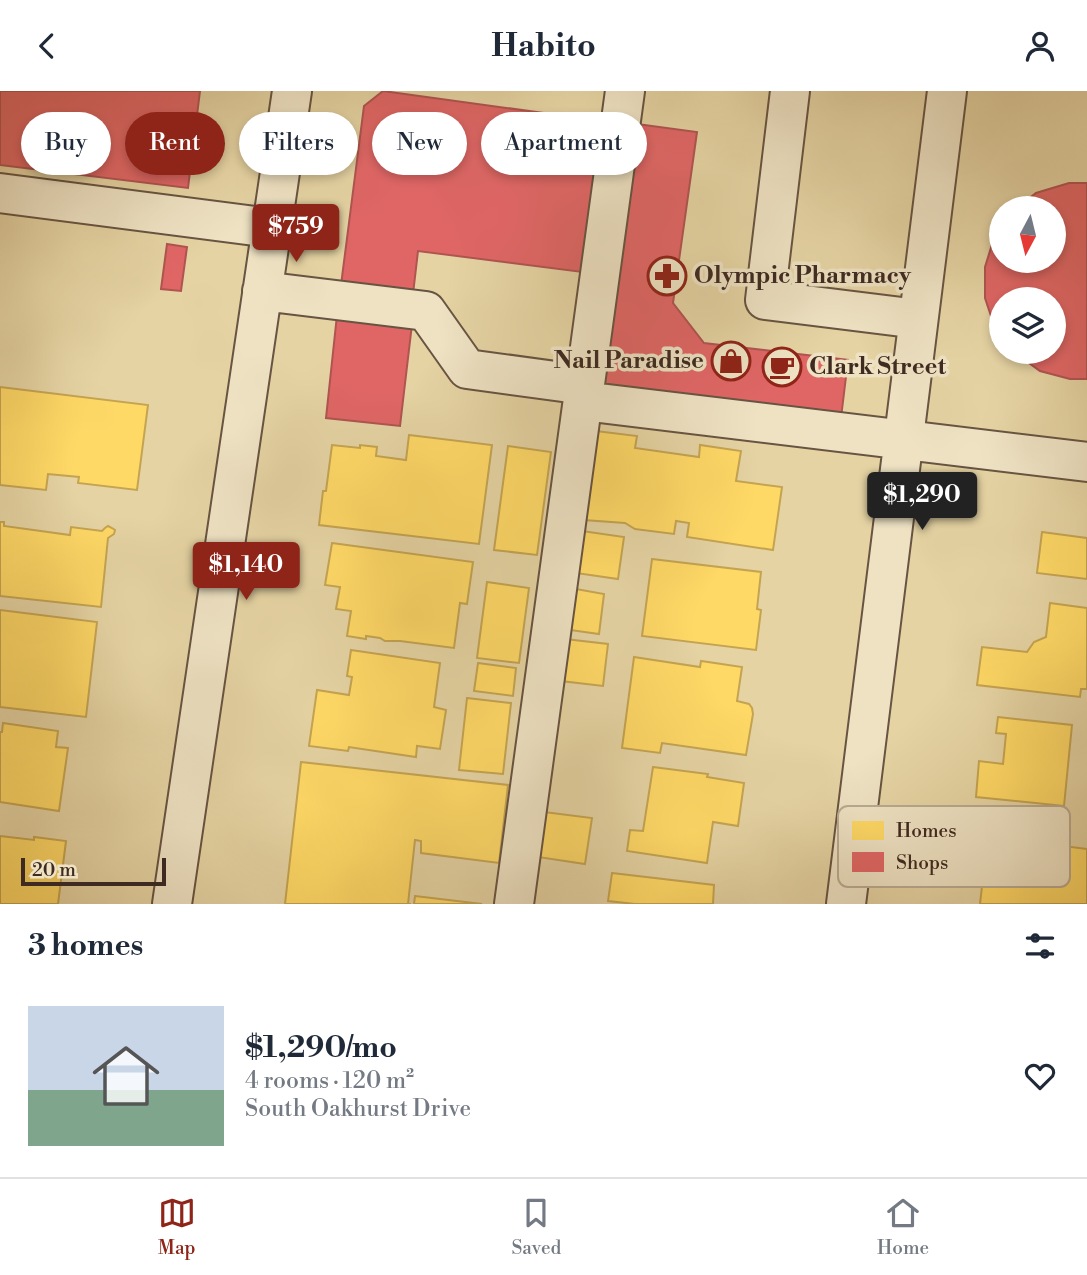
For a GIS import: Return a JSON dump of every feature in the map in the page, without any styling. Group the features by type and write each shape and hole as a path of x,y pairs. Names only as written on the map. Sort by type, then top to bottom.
{"street":[{"path":"172,904 292,91"},
{"path":"514,904 625,91"},
{"path":"790,91 765,300 918,319"},
{"path":"858,806 947,91"},
{"path":"0,193 271,228"},
{"path":"262,291 426,311 467,369 584,393 903,439 1087,462"}],"building: Homes":[{"path":"0,387 148,405 137,490 78,483 79,477 48,474 46,490 0,485"},
{"path":"596,431 637,436 635,448 699,457 700,445 741,451 736,481 782,487 773,550 687,537 689,523 676,521 674,534 635,529 625,523 584,520"},
{"path":"409,435 492,445 479,544 319,525 332,445 377,447 376,456 406,460"},
{"path":"508,446 551,452 537,555 494,550"},
{"path":"0,522 4,522 4,526 70,535 71,527 102,531 108,526 115,530 108,538 101,607 0,596"},
{"path":"582,531 624,537 618,579 576,573"},
{"path":"1042,532 1087,538 1087,579 1037,573"},
{"path":"332,543 473,562 467,604 460,603 454,648 385,641 366,636 366,639 347,636 351,611 336,609 340,587 325,585"},
{"path":"652,559 761,572 757,609 761,610 756,650 642,636"},
{"path":"487,582 529,588 519,663 477,658"},
{"path":"576,589 604,594 599,634 570,630"},
{"path":"1050,603 1087,608 1087,689 1081,689 1080,697 977,685 982,647 1027,652 1034,642 1046,637"},
{"path":"0,610 97,622 86,717 0,707"},
{"path":"565,639 608,644 603,686 561,681"},
{"path":"351,650 440,663 434,707 446,710 440,749 417,746 416,757 349,747 348,751 309,746 317,690 349,695 352,677 347,676"},
{"path":"634,657 700,667 701,661 742,667 737,701 749,704 753,714 746,755 662,743 660,753 622,748"},
{"path":"478,663 516,668 513,696 474,691"},
{"path":"467,698 511,703 503,774 459,770"},
{"path":"998,717 1072,725 1064,806 976,797 979,761 1003,764 1006,734 996,733"},
{"path":"3,723 58,731 56,747 68,748 59,811 0,802 0,732"},
{"path":"301,762 508,785 499,863 421,853 421,841 415,840 408,904 285,904"},
{"path":"653,767 708,774 707,777 744,783 738,826 713,822 707,863 627,851 630,830 643,831"},
{"path":"544,812 592,818 585,864 538,857"},
{"path":"0,836 66,841 58,904 0,904"},
{"path":"1070,847 1087,849 1087,904 980,904 982,887 1070,887"},
{"path":"612,873 714,885 713,904 635,904 608,901"},
{"path":"415,896 482,904 414,904"}],"building: Shops":[{"path":"0,91 200,91 197,112 125,112 125,175 190,175 188,188 82,175 111,175 111,112 21,112 21,168 0,165"},
{"path":"383,91 536,112 481,112 481,175 595,175 582,272 418,251 413,294 341,285 355,175 358,175 364,106"},
{"path":"647,125 697,132 673,303 704,343 848,360 841,418 600,389 630,175 647,175"},
{"path":"1069,183 1087,183 1087,379 1070,379 1040,371 1030,364 1066,364 1066,287 989,287 989,310 985,298 985,267 989,254 989,273 1066,273 1066,196 1032,196"},
{"path":"167,244 187,247 181,291 161,289"},
{"path":"337,315 412,324 400,426 326,418"}],"place":[{"name":"Olympic Pharmacy","path":"667,276"},
{"name":"Nail Paradise","path":"731,361"},
{"name":"Clark Street","path":"782,367"}]}
